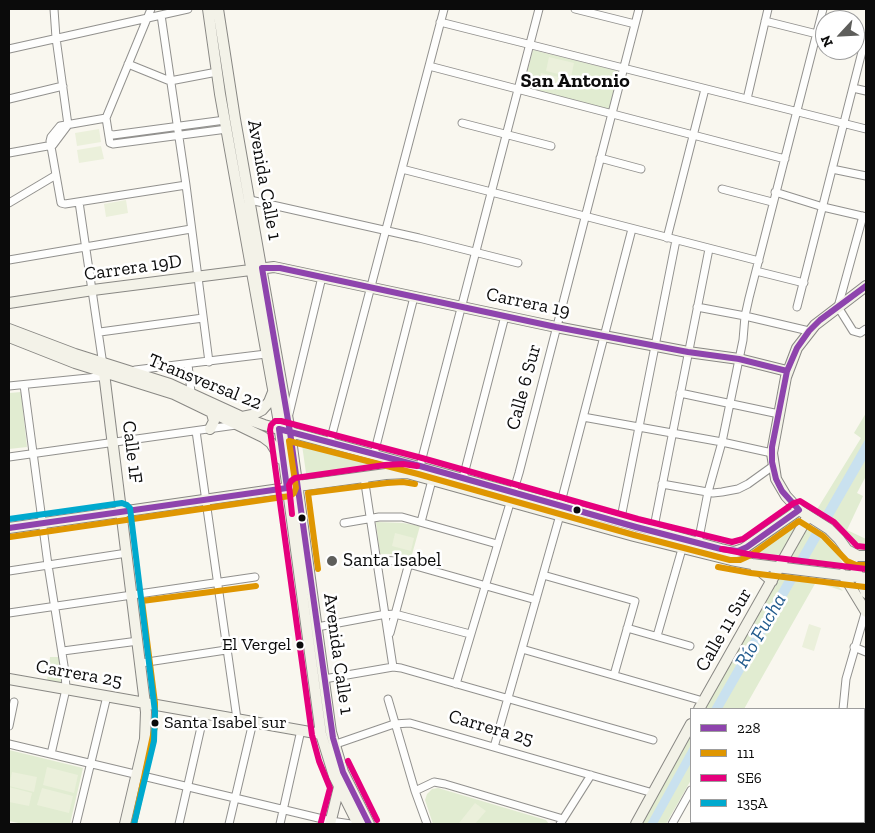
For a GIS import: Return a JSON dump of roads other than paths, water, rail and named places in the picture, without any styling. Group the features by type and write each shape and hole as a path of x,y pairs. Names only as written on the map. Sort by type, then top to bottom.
{"main road":[{"name":"Avenida Calle 1","path":"208,9 226,125 288,416 334,746 343,772 369,824"},
{"name":"Avenida Calle 1","path":"218,9 250,200 266,354 279,429 321,734 327,758 358,824"},
{"name":"Carrera 19","path":"257,269 274,267 556,327 688,352 739,359 788,371"},
{"name":"Carrera 19D","path":"9,303 257,269"},
{"path":"866,286 809,331 797,348 788,371 772,452 773,466 782,491 799,510 829,529 839,539 862,577 866,593"},
{"name":"Transversal 22","path":"9,329 106,372 128,371 191,392 212,407"},
{"name":"Transversal 22","path":"9,338 75,363 212,407 240,420 267,439 284,465"},
{"name":"Calle 1F","path":"106,372 113,443 146,704 146,731 125,824"},
{"path":"240,420 262,410 269,402 273,391"},
{"path":"210,429 214,422 212,407"},
{"name":"Transversal 22","path":"240,420 463,478 511,497"},
{"path":"298,486 364,476 407,473 511,497 682,549 752,564 862,577"},
{"path":"9,528 287,488"},
{"path":"734,552 747,547 799,510"},
{"path":"560,511 620,523 734,552 772,581"},
{"name":"Calle 11 Sur","path":"701,705 772,581 783,568 812,519"},
{"path":"847,550 858,556 866,556"},
{"path":"842,574 866,611"},
{"name":"Carrera 25","path":"9,679 321,734"},
{"path":"636,824 690,726"},
{"path":"330,823 339,787"}],"street":[{"path":"54,9 56,38 68,124"},
{"path":"151,9 106,118 110,143 178,135 226,125"},
{"path":"9,48 188,9"},
{"path":"330,442 444,9"},
{"path":"420,466 539,9"},
{"path":"575,9 635,24"},
{"name":"Calle 6 Sur","path":"456,684 511,497 639,9"},
{"path":"746,99 768,9"},
{"path":"161,15 209,362"},
{"path":"440,22 866,129"},
{"path":"765,22 815,33"},
{"path":"698,543 708,492 722,442 745,328 745,316 772,202 815,37"},
{"path":"797,307 861,60"},
{"path":"128,64 170,82 217,72"},
{"path":"429,66 784,159"},
{"path":"9,99 63,86"},
{"path":"853,88 866,91"},
{"path":"667,238 705,89"},
{"path":"106,118 60,126 50,138 59,199 62,204 186,185"},
{"path":"462,123 551,146"},
{"path":"108,134 177,127 226,125"},
{"path":"9,153 51,146"},
{"path":"600,158 641,169"},
{"path":"402,169 758,261"},
{"path":"832,169 866,176"},
{"path":"9,203 56,175"},
{"path":"722,190 772,202"},
{"path":"775,192 823,207 865,217 838,308 853,331 858,333 866,329"},
{"path":"250,200 518,263"},
{"name":"Calle 1F","path":"79,202 106,372"},
{"path":"9,260 191,229"},
{"path":"494,747 543,575 632,229"},
{"path":"620,523 676,240"},
{"path":"653,532 708,249"},
{"path":"756,271 804,283"},
{"path":"288,416 322,277"},
{"path":"374,454 414,297"},
{"path":"697,307 809,331"},
{"path":"463,478 505,316"},
{"path":"100,332 203,318"},
{"path":"128,371 266,354"},
{"path":"66,379 77,373 75,363"},
{"path":"188,364 191,392"},
{"path":"9,386 106,372"},
{"path":"24,384 48,565 63,651 66,689 51,754"},
{"path":"680,393 730,402 778,414"},
{"path":"583,418 772,452"},
{"path":"9,457 210,429 240,420"},
{"path":"196,431 237,719"},
{"path":"662,484 708,492 722,492 738,488 773,466"},
{"path":"364,476 393,668"},
{"path":"421,522 432,480"},
{"path":"344,523 402,517 497,544"},
{"path":"657,636 682,549"},
{"path":"9,571 127,553"},
{"path":"351,563 388,560 409,563 536,600"},
{"path":"388,637 409,563"},
{"path":"543,575 635,601 614,675"},
{"path":"9,613 255,577"},
{"path":"843,708 846,679 866,611"},
{"path":"316,627 385,614 395,614 470,634"},
{"path":"627,628 690,646"},
{"path":"63,651 138,641"},
{"path":"854,647 866,652"},
{"path":"522,648 614,675 701,705"},
{"path":"141,663 226,650"},
{"path":"324,679 393,668 508,698 652,740"},
{"path":"76,824 107,696"},
{"path":"388,700 415,791 427,824"},
{"path":"9,726 14,702"},
{"path":"179,824 204,714"},
{"path":"229,824 253,722"},
{"name":"Carrera 25","path":"334,746 394,724 417,725 653,793"},
{"path":"280,824 301,730"},
{"path":"9,744 236,798 330,823 351,824"},
{"path":"327,758 334,746"},
{"path":"415,791 434,782 445,784 561,822 591,775"},
{"path":"672,824 690,792"}],"water":[{"name":"Río Fucha","path":"866,438 866,459 723,708 712,708"},
{"path":"690,747 690,765 657,824 647,824"}],"place":[{"name":"Santa Isabel","path":"332,561"},
{"name":"El Vergel","path":"300,645"},
{"name":"Santa Isabel sur","path":"155,723"}],"district":[{"name":"San Antonio","path":"575,81"}]}
